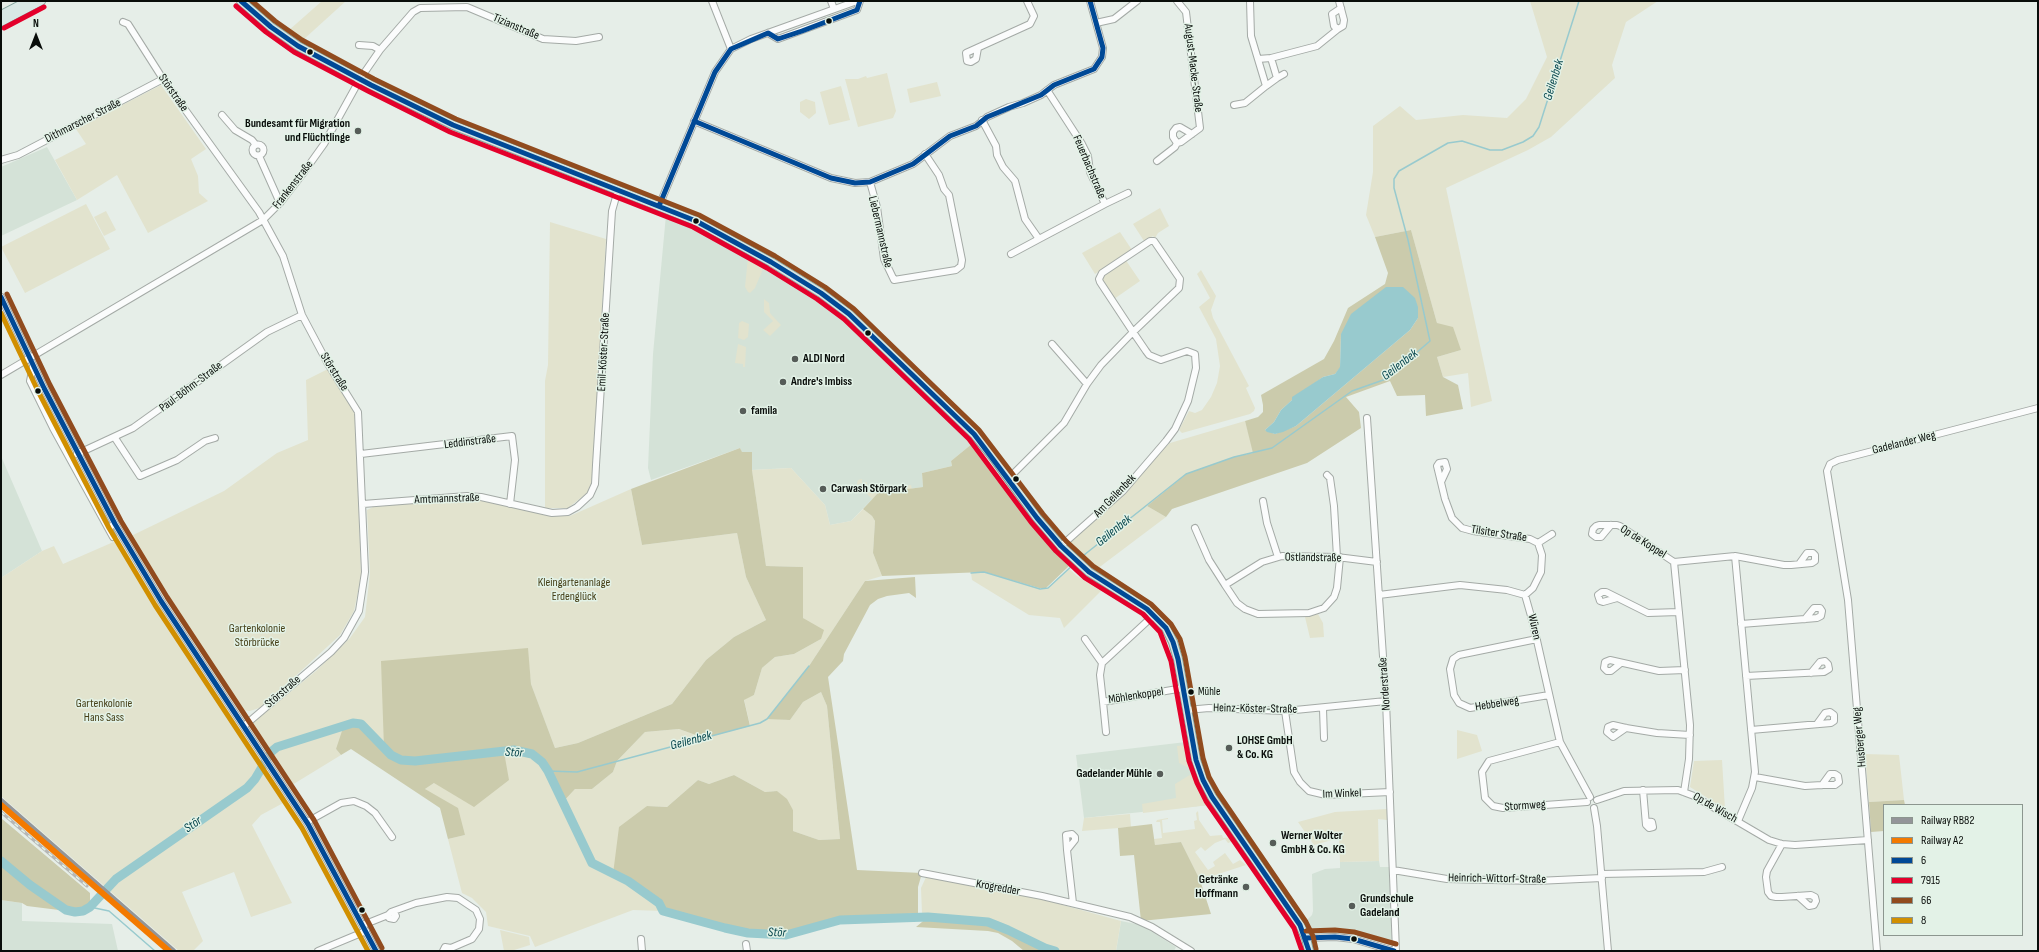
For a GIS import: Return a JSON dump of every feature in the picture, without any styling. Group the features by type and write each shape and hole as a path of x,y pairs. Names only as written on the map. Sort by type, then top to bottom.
{"main road":[{"path":"1,15 28,1"},
{"path":"1,22 41,1"},
{"path":"241,1 271,27 298,46 360,79 453,125 696,221 726,236 815,289 841,307 974,434 1009,478 1037,518 1061,546 1098,578 1136,600 1154,615 1166,628 1173,642 1196,760 1208,789 1300,925 1306,938 1309,951"}],"street":[{"path":"712,1 732,49"},
{"path":"831,1 834,9"},
{"path":"659,206 715,72 732,49 768,33 856,1"},
{"path":"768,33 778,39 857,10 860,1"},
{"path":"978,48 1030,24 1034,16 1027,1"},
{"path":"694,121 831,178 855,183 870,182 892,172 900,171 918,161 925,154 950,136 970,129 982,120 1009,107 1041,95 1054,85 1094,69 1102,57 1103,48 1090,1"},
{"path":"1096,23 1114,19 1137,1"},
{"name":"August-Macke-Straße","path":"1177,1 1186,12 1200,128 1192,134 1184,128 1176,128 1173,132 1173,137 1177,143"},
{"path":"1250,1 1251,36 1266,86"},
{"path":"1258,59 1271,58 1317,46 1343,26 1344,20 1340,4"},
{"path":"1338,29 1334,26 1332,14 1340,4"},
{"name":"Tizianstraße","path":"360,79 380,50 413,12 420,8 467,7 544,39 576,41 599,37"},
{"name":"Störstraße","path":"122,22 128,24 163,79 238,182 263,220 282,256 302,315 328,364 356,406 359,418 363,504 364,586 359,611 344,638 331,652 244,726"},
{"path":"359,45 373,46 380,50"},
{"path":"1271,58 1277,78"},
{"path":"1234,105 1245,103 1284,74"},
{"name":"Dithmarscher Straße","path":"1,160 18,155 163,79"},
{"name":"Frankenstraße","path":"1,375 263,220 280,203 324,144 360,79"},
{"name":"Feuerbachstraße","path":"1047,90 1082,144 1088,156 1090,172 1105,204"},
{"path":"222,115 235,130 252,140 256,145 253,152 255,155 260,156 280,203"},
{"path":"982,120 996,146 997,155 1003,167 1016,181 1026,220 1039,239"},
{"path":"1157,161 1175,147 1177,143 1181,142 1192,134"},
{"name":"Liebermannstraße","path":"870,182 877,207 884,259 893,283 956,270 961,266 962,260 954,226 955,218 949,195 944,189 939,175 925,154"},
{"name":"Emil-Köster-Straße","path":"577,507 590,495 594,484 609,240 612,210 618,190"},
{"name":"Feuerbachstraße","path":"1011,254 1128,193"},
{"path":"1009,478 1064,423 1087,384 1110,356 1181,286 1180,279 1153,240 1102,273 1099,277 1100,282 1133,332"},
{"path":"1,297 29,358 77,454 115,524 161,602 307,822 376,951"},
{"name":"Paul-Böhm-Straße","path":"77,454 115,438 153,416 267,332 302,315"},
{"name":"Am Geilenbek","path":"1061,546 1123,491 1166,441 1175,428 1188,401 1196,368 1196,357 1193,352 1187,351 1167,360 1157,360 1149,355 1133,332"},
{"path":"1052,344 1087,384"},
{"path":"33,366 30,380 53,428 113,537"},
{"name":"Gadelander Weg","path":"1836,524 1826,477 1830,464 1838,460 2038,408"},
{"name":"Norderstraße","path":"1367,418 1386,701 1395,951"},
{"name":"Leddinstraße","path":"361,454 512,436 515,460 510,504"},
{"path":"115,438 140,476 177,460 205,441 215,438"},
{"path":"1195,528 1209,560 1224,586 1237,603 1245,609 1258,614 1304,614 1315,612 1328,605 1336,593 1339,557 1334,501 1330,478 1327,475"},
{"name":"Tilsiter Straße","path":"1441,482 1450,514 1454,521 1462,528 1473,531 1530,539 1538,543"},
{"name":"Amtmannstraße","path":"363,504 467,496 481,497 552,513 568,512 577,507"},
{"path":"1263,502 1267,523 1278,557"},
{"path":"108,528 115,524"},
{"name":"Husberger Weg","path":"1836,524 1849,614 1877,951"},
{"name":"Op de Koppel","path":"1611,525 1623,527 1674,562 1735,556 1779,565 1799,564"},
{"name":"Tilsiter Straße","path":"1538,543 1552,534"},
{"name":"Tilsiter Straße","path":"1525,595 1533,588 1541,572 1542,560 1538,543"},
{"name":"Ostlandstraße","path":"1224,586 1252,568 1278,557 1296,555 1339,557 1377,562"},
{"path":"1735,556 1755,778 1738,821"},
{"name":"Op de Koppel","path":"1674,562 1690,735 1689,759 1684,792"},
{"path":"1379,595 1460,585 1513,591 1525,595"},
{"name":"Würen","path":"1525,595 1528,599 1560,742 1588,800"},
{"path":"1617,598 1648,613 1679,612"},
{"path":"1085,639 1102,663 1154,615"},
{"path":"1741,624 1805,619"},
{"name":"Hebbelweg","path":"1537,639 1459,655 1453,659 1450,669 1454,695 1462,705 1470,708 1549,695"},
{"name":"Möhlenkoppel","path":"1102,663 1100,674 1103,702 1183,688"},
{"path":"1621,663 1659,671 1685,670"},
{"path":"1746,676 1811,673"},
{"name":"Heinz-Köster-Straße","path":"1187,710 1209,708 1285,711 1323,709 1386,701"},
{"path":"1103,702 1106,732"},
{"path":"1323,709 1324,738"},
{"name":"Im Winkel","path":"1285,711 1294,772 1300,782 1309,791 1321,795 1390,792"},
{"path":"1751,730 1817,724"},
{"path":"1626,728 1667,734 1690,735"},
{"name":"Stormweg","path":"1560,742 1488,761 1482,772 1485,798 1493,806 1503,808 1588,800"},
{"path":"1755,778 1796,786 1822,785"},
{"path":"1643,790 1646,821"},
{"name":"Op de Wisch","path":"1597,800 1624,791 1643,790 1684,792 1738,821 1769,840 1782,844 1795,846 1868,840"},
{"path":"1594,808 1589,807 1588,800 1594,797 1597,800 1597,805 1594,808 1602,876 1608,951"},
{"path":"307,822 341,803 354,801 366,806 375,813 392,838"},
{"path":"1782,844 1766,877 1768,892 1771,896 1776,897 1798,896"},
{"path":"1067,850 1073,903"},
{"name":"Heinrich-Wittorf-Straße","path":"1393,870 1447,879 1536,881 1602,876 1704,872 1722,867"},
{"name":"Krogredder","path":"922,873 1073,903 1142,921 1191,951"},
{"path":"363,925 416,903 452,897 464,901 476,910 479,915 479,929 472,939 452,949 445,947 443,951"},
{"path":"318,951 366,931"},
{"path":"1306,938 1327,937 1353,939 1395,951"},
{"path":"641,940 642,951"},
{"path":"746,944 747,951"}],"shaded area":[{"path":"47,147 77,200 1,236 1,167"},
{"path":"666,215 722,240 825,303 843,316 973,443 951,461 952,466 922,473 923,487 878,493 851,521 830,525 825,505 791,468 752,470 752,452 742,453 740,448 651,480 648,468 653,354"},
{"path":"1,456 42,551 1,578"},
{"path":"1186,742 1192,771 1209,805 1084,818 1076,755"},
{"name":"Grundschule Gadeland","path":"1379,861 1380,867 1389,867 1391,945 1351,934 1313,932 1306,921 1312,915 1313,911 1312,874 1325,869 1340,868 1340,862"},
{"path":"1,900 22,903 22,921 112,924 118,951 1,951"},
{"path":"1121,921 1141,925 1176,947 1174,951 1116,951"}],"green space":[{"path":"322,1 346,1 303,40 288,31"},
{"path":"1530,1 1658,1 1626,22 1612,65 1615,78 1551,137 1528,150 1446,188 1492,401 1471,407 1468,373 1443,377 1437,357 1461,350 1437,323 1411,230 1375,237 1366,215 1373,172 1373,126 1400,106 1416,120 1463,115 1507,118 1526,99 1547,57"},
{"path":"887,73 896,111 893,118 858,127 845,79 858,79 866,76 867,78"},
{"path":"937,82 941,96 910,103 907,89"},
{"path":"161,85 206,149 191,159 198,176 199,193 208,201 148,233 117,175 77,200 55,160 86,144 76,129"},
{"path":"841,86 850,120 829,125 820,92"},
{"path":"806,99 815,102 816,113 809,119 800,112 800,102"},
{"path":"86,204 110,249 25,293 1,247"},
{"path":"1160,208 1169,226 1158,233 1155,238 1153,236 1144,241 1133,224"},
{"path":"106,211 116,230 104,236 94,217"},
{"path":"550,222 606,239 592,482 587,493 568,508 545,508 545,381 548,365"},
{"path":"1411,230 1437,323 1453,327 1461,350 1437,357 1443,377 1458,385 1463,409 1426,416 1425,395 1397,396 1390,381 1346,397 1359,412 1361,428 1307,463 1172,509 1166,517 1147,506 1186,474 1234,457 1253,453 1245,421 1258,417 1263,412 1261,395 1324,359 1334,341 1348,308 1385,284 1388,273 1375,237","holes":["1418,318 1410,330 1296,426 1275,434 1265,430 1274,422 1281,410 1292,400 1323,377 1335,374 1340,368 1341,334"]},
{"path":"1120,232 1132,250 1095,274 1082,253"},
{"path":"748,257 761,265 763,269 755,288 750,293 745,287"},
{"path":"1125,259 1140,281 1114,299 1102,281 1102,275"},
{"path":"1201,270 1216,296 1211,310 1213,318 1249,386 1246,388 1255,408 1250,414 1182,433 1179,430 1189,411 1195,413 1202,410 1211,397 1217,383 1220,366 1216,339 1199,307 1210,298 1197,274"},
{"path":"764,299 769,303 770,313 781,325 770,336 763,330 773,321 764,312"},
{"path":"742,321 749,324 748,337 744,340 738,338 739,323"},
{"path":"738,344 746,347 745,367 743,367 743,364 735,363"},
{"name":"Gartenkolonie Störbrücke","path":"328,369 356,415 361,577 354,611 340,635 262,707 250,711 241,710 199,648 131,536 224,491 277,453 308,440 306,380"},
{"path":"1245,421 1254,453 1234,457 1186,474 1147,506 1166,517 1097,569 1072,547 1071,542 1121,496 1157,454 1170,443"},
{"path":"973,443 978,448 1018,507 1069,566 1046,588 1039,588 984,572 882,576 873,553 875,521 872,516 863,509 878,493 923,487 922,473 952,466 951,461"},
{"path":"740,448 742,452 752,452 752,470 766,566 803,567 803,618 824,630 821,639 794,654 775,657 762,668 754,695 744,700 750,726 704,738 679,729 645,732 617,761 613,772 592,789 575,789 563,802 542,762 532,754 524,751 504,752 509,780 474,807 434,783 425,789 458,808 465,835 448,839 440,808 351,749 341,755 336,749 344,725 353,723 361,724 384,748 381,661 528,648 531,684 555,748 578,743 672,704 706,660 734,637 766,620 746,577 737,533 642,545 631,489"},
{"path":"791,468 825,505 830,525 851,521 863,509 872,516 875,521 873,553 882,576 865,581 809,666 767,718 790,720 803,702 821,692 827,706 840,839 819,840 793,831 793,810 777,791 765,792 734,775 709,784 698,780 667,807 647,806 613,874 628,881 659,903 663,911 633,910 535,947 530,936 488,926 486,912 472,898 462,893 448,839 465,835 425,789 434,783 504,752 524,751 532,754 542,762 563,802 575,789 592,789 613,772 617,761 645,732 679,729 704,738 750,725 744,699 754,695 762,668 775,657 794,654 821,639 803,618 803,567 766,566 752,470"},
{"path":"862,479 862,483 867,482 868,491 911,485 912,489 878,493 872,499 863,490 866,487 861,483 858,485 857,484 858,480"},
{"name":"Kleingartenanlage Erdenglück","path":"631,489 642,545 737,533 746,577 766,620 734,637 706,660 672,704 578,743 555,748 531,684 527,648 384,749 361,724 336,749 341,755 292,785 251,724 316,671 350,638 365,617 370,573 367,510 373,507 469,498 551,516 570,516"},
{"name":"Gartenkolonie Hans Sass","path":"118,540 285,802 261,815 252,825 292,903 251,917 234,872 182,892 203,941 193,951 179,951 1,796 1,578 42,551 54,546 63,564"},
{"path":"1069,569 1077,576 1101,591 1064,628 1060,618 1029,615 972,580 971,573 984,572 1040,589 1048,588"},
{"path":"915,577 916,598 909,593 887,596 878,599 870,605 844,654 843,661 828,677 857,870 922,873 918,887 918,913 840,920 786,935 748,933 663,911 659,902 628,881 613,874 619,827 647,806 667,807 698,780 709,784 734,775 765,792 777,791 787,799 793,810 793,831 819,840 840,839 827,706 821,692 803,702 790,720 767,719 809,666 865,581"},
{"path":"1318,614 1323,623 1324,637 1310,638 1305,617"},
{"path":"1457,730 1477,735 1482,751 1457,759"},
{"path":"1187,745 1191,769 1179,763 1177,746"},
{"path":"1865,754 1899,755 1904,800 1869,802"},
{"path":"1722,760 1725,809 1690,787 1694,761"},
{"path":"1193,773 1209,805 1143,813 1142,804 1176,798 1175,784"},
{"path":"1904,800 1905,804 1883,804 1883,831 1871,832 1869,802"},
{"path":"1387,809 1387,820 1378,819 1379,861 1340,862 1339,838 1314,845 1298,822 1335,812"},
{"path":"1198,811 1199,820 1210,836 1222,835 1223,838 1232,837 1231,842 1228,843 1225,839 1215,843 1205,851 1201,847 1195,852 1208,870 1215,866 1213,862 1225,853 1233,864 1240,860 1246,865 1200,880 1181,842 1155,845 1154,839 1162,838 1160,822 1156,822 1157,820 1168,818 1162,820 1163,833 1195,829 1194,821 1197,820 1196,813"},
{"path":"1130,814 1131,827 1082,831 1084,818"},
{"path":"1,818 90,893 90,907 83,911 75,912 27,906 22,903 1,900"},
{"path":"1152,824 1155,845 1181,842 1200,880 1211,914 1141,921 1134,855 1120,856 1118,828"},
{"path":"927,875 1041,899 1121,921 1116,951 1055,951 1045,948 988,922 928,917 922,913 921,888"},
{"path":"928,917 988,922 1045,948 1055,951 1024,951 1012,941 998,933 988,931 916,927"},
{"path":"500,930 529,937 530,945 511,951 504,951"}],"water":[{"path":"1386,287 1403,287 1415,298 1418,307 1418,318 1410,330 1296,426 1275,434 1267,432 1265,430 1274,422 1281,410 1292,400 1292,397 1323,377 1335,374 1340,367 1341,334 1351,314"}],"waterway":[{"name":"Geilenbek","path":"1079,559 1186,474 1234,457 1272,448 1352,391 1386,379 1430,341 1408,240 1394,188 1394,179 1399,171 1448,143 1462,141 1490,150 1502,150 1523,142 1533,136 1539,127 1579,1"},
{"name":"Geilenbek","path":"971,573 984,572 1040,589 1048,588 1075,563"},
{"name":"Geilenbek","path":"548,771 577,772 760,723 767,719 809,666"},
{"name":"Stör","path":"1,861 30,885 66,910 75,912 83,911 90,907 116,879 247,788 255,779 271,752 277,747 353,723 361,724 391,755 401,760 415,761 514,750 532,754 542,762 548,771 592,863 628,881 659,903 663,911 748,933 786,935 840,920 928,917 988,922 1045,948 1055,951"},
{"path":"90,907 109,911 155,951"}],"railway":[{"path":"1,812 87,886"}],"rail line":[{"name":"RB82","path":"1,801 173,951"},
{"name":"A2","path":"1,805 169,951"}],"transit line":[{"name":"6","path":"241,1 271,27 298,46 371,85 453,125 696,221 771,262 821,293 849,314 974,434 1037,518 1061,546 1089,572 1147,609 1166,628 1173,642 1178,659 1196,760 1203,780 1212,797 1300,925 1309,951"},
{"name":"66","path":"252,1 275,21 302,40 374,79 456,119 699,215 775,256 825,287 854,309 979,430 1043,514 1066,541 1093,566 1151,604 1171,624 1180,639 1185,657 1203,758 1209,777 1218,793 1306,922 1313,936 1316,949"},
{"name":"6","path":"659,206 715,72 731,49 768,33 778,39 802,31 857,10 860,1"},
{"name":"6","path":"694,121 831,178 855,183 870,182 913,164 950,136 976,126 987,117 1041,95 1054,85 1094,69 1102,57 1103,48 1090,1"},
{"name":"7915","path":"236,6 266,32 294,52 368,91 450,132 693,227 767,268 817,299 844,319 969,439 1031,522 1056,551 1085,578 1143,614 1160,632 1171,661 1189,761 1197,783 1206,801 1294,928 1302,951"},
{"name":"7915","path":"4,28 44,7"},
{"name":"66","path":"7,294 50,385 121,521 167,597 314,820 382,948"},
{"name":"6","path":"1,297 44,388 115,524 161,601 308,824 376,951"},
{"name":"8","path":"1,313 38,391 109,528 155,605 302,828 368,951"},
{"name":"66","path":"1306,931 1335,930 1354,932 1396,944"},
{"name":"6","path":"1306,938 1335,937 1353,939 1394,951"}],"place":[{"name":"Bundesamt für Migration und Flüchtlinge","path":"358,131"},
{"name":"ALDI Nord","path":"795,359"},
{"name":"Andre's Imbiss","path":"783,382"},
{"name":"famila","path":"743,411"},
{"name":"Carwash Störpark","path":"823,489"},
{"name":"Mühle","path":"1191,692"},
{"name":"LOHSE GmbH & Co. KG","path":"1229,748"},
{"name":"Gadelander Mühle","path":"1160,774"},
{"name":"Werner Wolter GmbH & Co. KG","path":"1273,843"},
{"name":"Getränke Hoffmann","path":"1246,887"},
{"name":"Grundschule Gadeland","path":"1352,906"}]}
